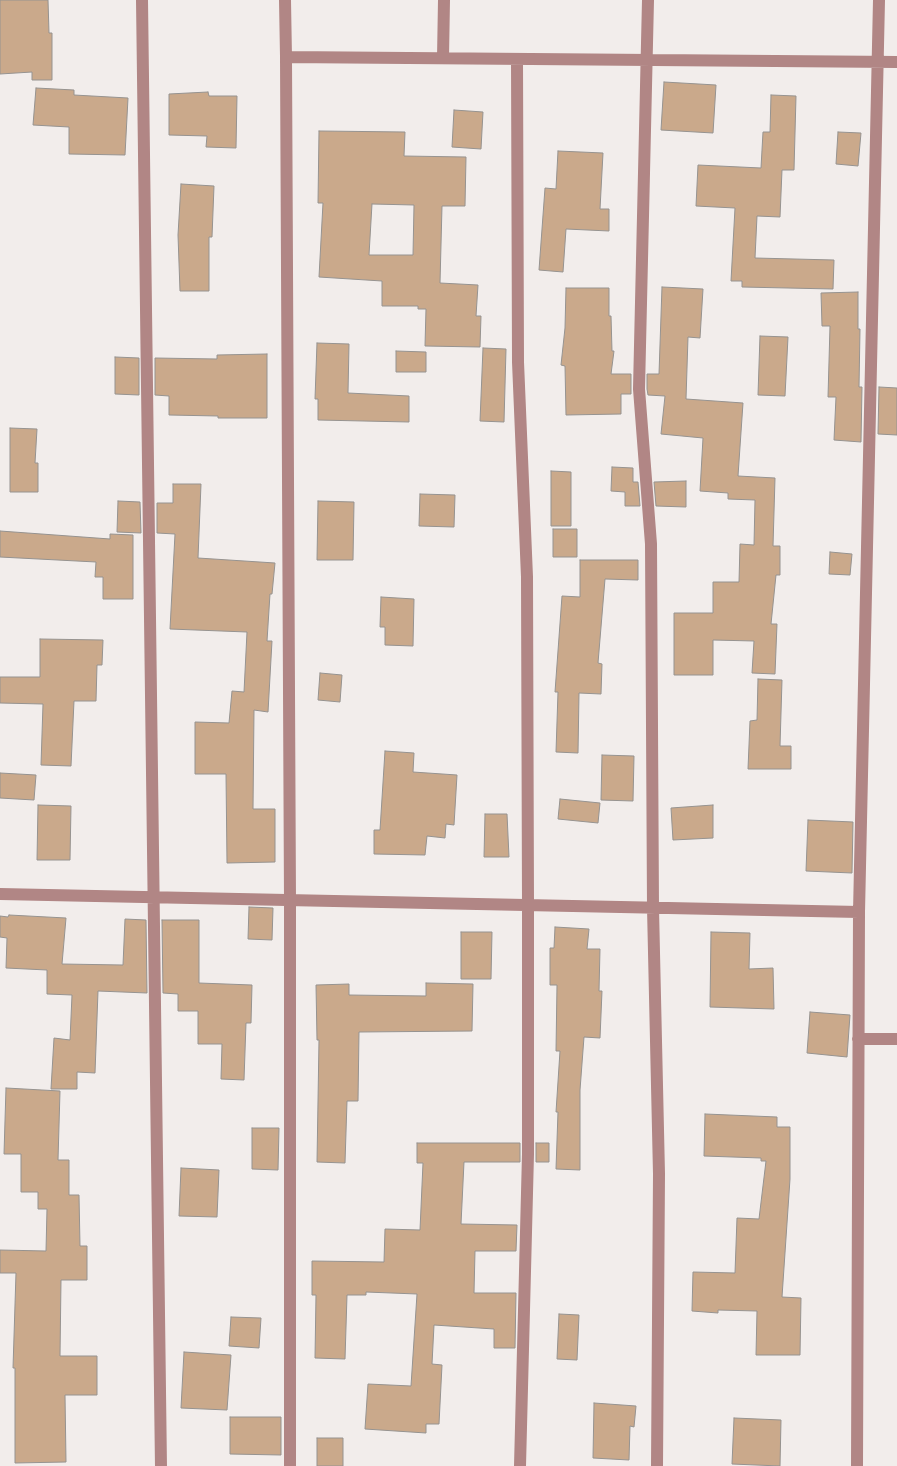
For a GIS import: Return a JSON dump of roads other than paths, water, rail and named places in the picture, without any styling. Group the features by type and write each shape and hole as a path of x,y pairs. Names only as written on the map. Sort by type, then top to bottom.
{"street":[{"path":"142,0 161,1466"},
{"path":"285,0 290,900 290,1466"},
{"path":"443,58 444,0"},
{"path":"648,0 639,389 652,544 652,908 659,1174 657,1466"},
{"path":"857,1466 859,912 878,0"},
{"path":"286,57 897,62"},
{"path":"517,59 518,362 527,577 528,905 528,1154 520,1466"},
{"path":"0,894 859,912"},
{"path":"858,1038 897,1039"}]}
